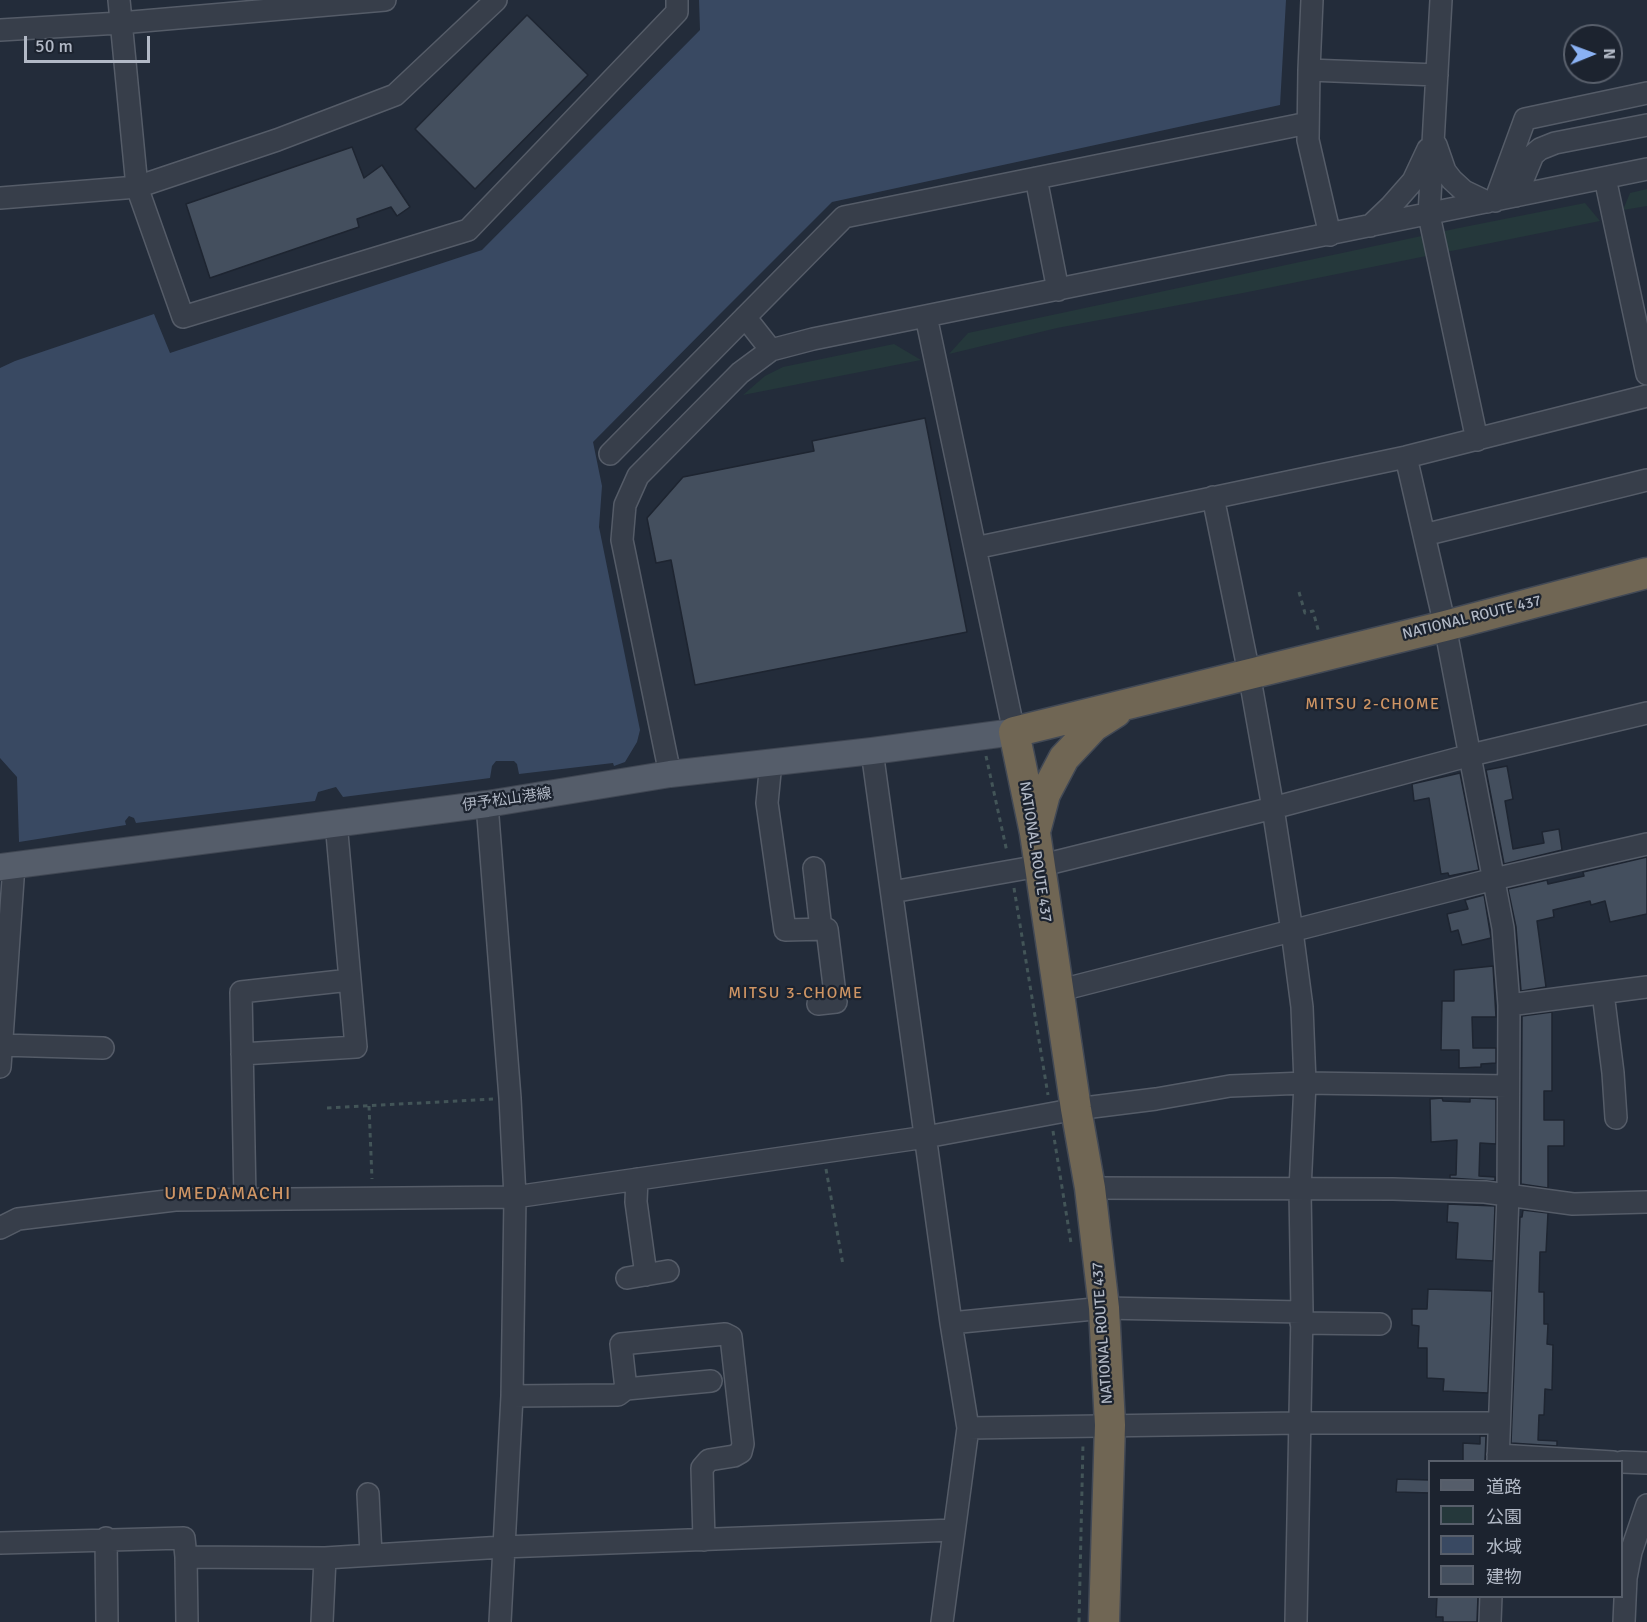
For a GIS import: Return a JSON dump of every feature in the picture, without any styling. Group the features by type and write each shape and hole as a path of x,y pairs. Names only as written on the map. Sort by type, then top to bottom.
{"highway":[{"name":"NATIONAL ROUTE 437","path":"1104,1622 1110,1425 1104,1308 1090,1188 1064,1114 1057,991 1035,833 1014,732 1445,626 1647,573"},
{"path":"1035,833 1045,794 1064,758 1094,726 1129,704"}],"main road":[{"name":"伊予松山港線","path":"7,866 487,804 670,774 1014,732"}],"street":[{"path":"118,0 137,187 183,318 468,230 678,12 677,0"},
{"path":"0,30 120,23 385,0"},
{"path":"0,198 137,187 277,140 395,95 496,0"},
{"path":"1312,0 1308,140 1330,235"},
{"path":"1441,0 1429,215 1477,440"},
{"path":"1309,70 1437,75"},
{"path":"1491,202 1525,119 1647,93"},
{"path":"610,454 844,217 1308,123"},
{"path":"1516,196 1533,155 1540,149 1555,143 1647,125"},
{"path":"1433,133 1444,171 1464,191 1491,202"},
{"path":"1370,227 1413,181 1433,133"},
{"path":"670,774 622,540 625,505 638,476 740,373 771,350 813,339 1647,169"},
{"path":"1605,177 1647,374"},
{"path":"1036,178 1058,290"},
{"path":"927,316 1014,732"},
{"path":"745,317 771,350"},
{"path":"975,548 1406,457 1647,396"},
{"path":"1406,457 1445,626 1503,928 1509,1005 1508,1195 1498,1458 1575,1460"},
{"path":"1424,535 1647,480"},
{"path":"1213,497 1249,673 1273,808 1302,1007 1305,1083 1300,1190 1301,1317 1296,1622"},
{"path":"892,892 1039,866 1273,808 1471,755 1647,713"},
{"path":"872,751 951,1323 968,1428 942,1622"},
{"path":"771,762 767,803 785,930 827,929 836,1002 818,1004"},
{"path":"487,804 510,1098 515,1197 512,1396 500,1622"},
{"path":"242,1054 356,1047 336,822"},
{"path":"1057,991 1494,879 1647,844"},
{"path":"0,1067 7,866"},
{"path":"814,868 821,929"},
{"path":"245,1199 241,992 350,980"},
{"path":"1509,1005 1647,987"},
{"path":"1603,993 1616,1118"},
{"path":"2,1045 103,1048"},
{"path":"0,1228 18,1219 175,1200 515,1197 926,1137 1230,1086 1305,1083 1508,1086"},
{"path":"637,1179 636,1276 668,1271"},
{"path":"1090,1188 1393,1189 1508,1195 1573,1204 1647,1202"},
{"path":"951,1323 1104,1308 1301,1317 1380,1324"},
{"path":"626,1389 621,1344 725,1334 731,1337 743,1444 741,1452 734,1456 709,1460 702,1468 704,1540"},
{"path":"512,1396 618,1395 626,1389 711,1382"},
{"path":"968,1428 1298,1423 1499,1423"},
{"path":"1623,1462 1647,1463"},
{"path":"368,1494 371,1555"},
{"path":"1624,1622 1626,1578 1639,1553 1647,1505"},
{"path":"186,1557 325,1558 503,1547 954,1530"},
{"path":"0,1543 106,1538 184,1538 187,1622"},
{"path":"100,1615 106,1538"},
{"path":"322,1622 325,1558"},
{"path":"1490,1622 1491,1598"}],"path":[{"path":"1299,592 1305,613 1313,611 1326,655"},
{"path":"978,753 986,756 1007,854"},
{"path":"1013,884 1048,1097"},
{"path":"327,1108 510,1098"},
{"path":"369,1106 372,1197"},
{"path":"1064,1114 1072,1245"},
{"path":"823,1151 843,1265"},
{"path":"1078,1622 1083,1443"}],"green space":[{"path":"1647,189 1647,206 1623,210 1630,193"},
{"path":"1585,203 1600,221 1057,328 949,354 968,333"},
{"path":"894,344 921,360 743,395 765,376 783,367"}],"water":[{"path":"699,0 1286,0 1280,105 832,202 720,314 593,442 602,486 599,527 640,730 637,742 625,762 614,766 613,763 519,774 514,761 496,761 492,766 490,778 343,797 336,787 318,792 315,801 136,823 134,818 129,816 125,821 126,825 19,842 17,777 0,758 0,368 154,314 170,353 482,250 700,30"}],"building":[{"path":"527,15 588,75 475,189 415,129"},
{"path":"352,147 364,178 382,165 410,207 397,216 391,207 357,219 359,227 210,278 186,204"},
{"path":"925,418 967,632 695,685 671,560 656,563 647,518 683,477 814,451 812,441"},
{"path":"1507,766 1513,799 1505,801 1513,849 1544,843 1542,832 1559,829 1562,850 1504,864 1486,770"},
{"path":"1460,773 1479,870 1449,876 1448,873 1441,874 1429,798 1414,801 1412,784"},
{"path":"1647,857 1647,914 1610,922 1605,901 1591,905 1590,901 1553,910 1554,917 1537,921 1546,987 1521,991 1516,927 1508,889 1547,880 1548,884 1584,876 1583,872"},
{"path":"1484,895 1491,938 1462,945 1458,930 1451,932 1447,914 1468,909 1465,900"},
{"path":"1493,966 1496,1017 1472,1017 1473,1048 1496,1048 1496,1063 1481,1064 1481,1067 1459,1068 1459,1050 1441,1050 1442,1001 1454,1001 1454,970"},
{"path":"1552,1012 1552,1091 1544,1091 1544,1120 1564,1120 1564,1146 1548,1146 1548,1188 1521,1184 1522,1016"},
{"path":"1442,1098 1443,1101 1470,1102 1470,1098 1496,1099 1496,1144 1480,1143 1479,1176 1495,1177 1495,1181 1450,1178 1450,1175 1456,1175 1457,1140 1431,1142 1430,1099"},
{"path":"1448,1204 1495,1206 1493,1261 1456,1259 1458,1223 1447,1222"},
{"path":"1523,1210 1548,1213 1546,1252 1540,1252 1539,1292 1544,1292 1544,1324 1548,1324 1547,1344 1553,1345 1552,1390 1545,1389 1544,1415 1539,1415 1538,1440 1557,1441 1557,1446 1511,1443 1520,1217 1522,1217"},
{"path":"1428,1289 1492,1291 1488,1393 1443,1391 1444,1379 1427,1378 1427,1348 1418,1348 1419,1326 1412,1325 1412,1309 1427,1309"},
{"path":"1480,1436 1486,1436 1485,1460 1463,1460 1463,1443 1480,1444"},
{"path":"1397,1479 1428,1480 1428,1493 1396,1492"},
{"path":"1437,1598 1478,1598 1477,1622 1443,1622 1443,1617 1436,1617"}],"district":[{"name":"MITSU 2-CHOME","path":"1373,705"},
{"name":"MITSU 3-CHOME","path":"796,994"},
{"name":"UMEDAMACHI","path":"228,1194"}]}
